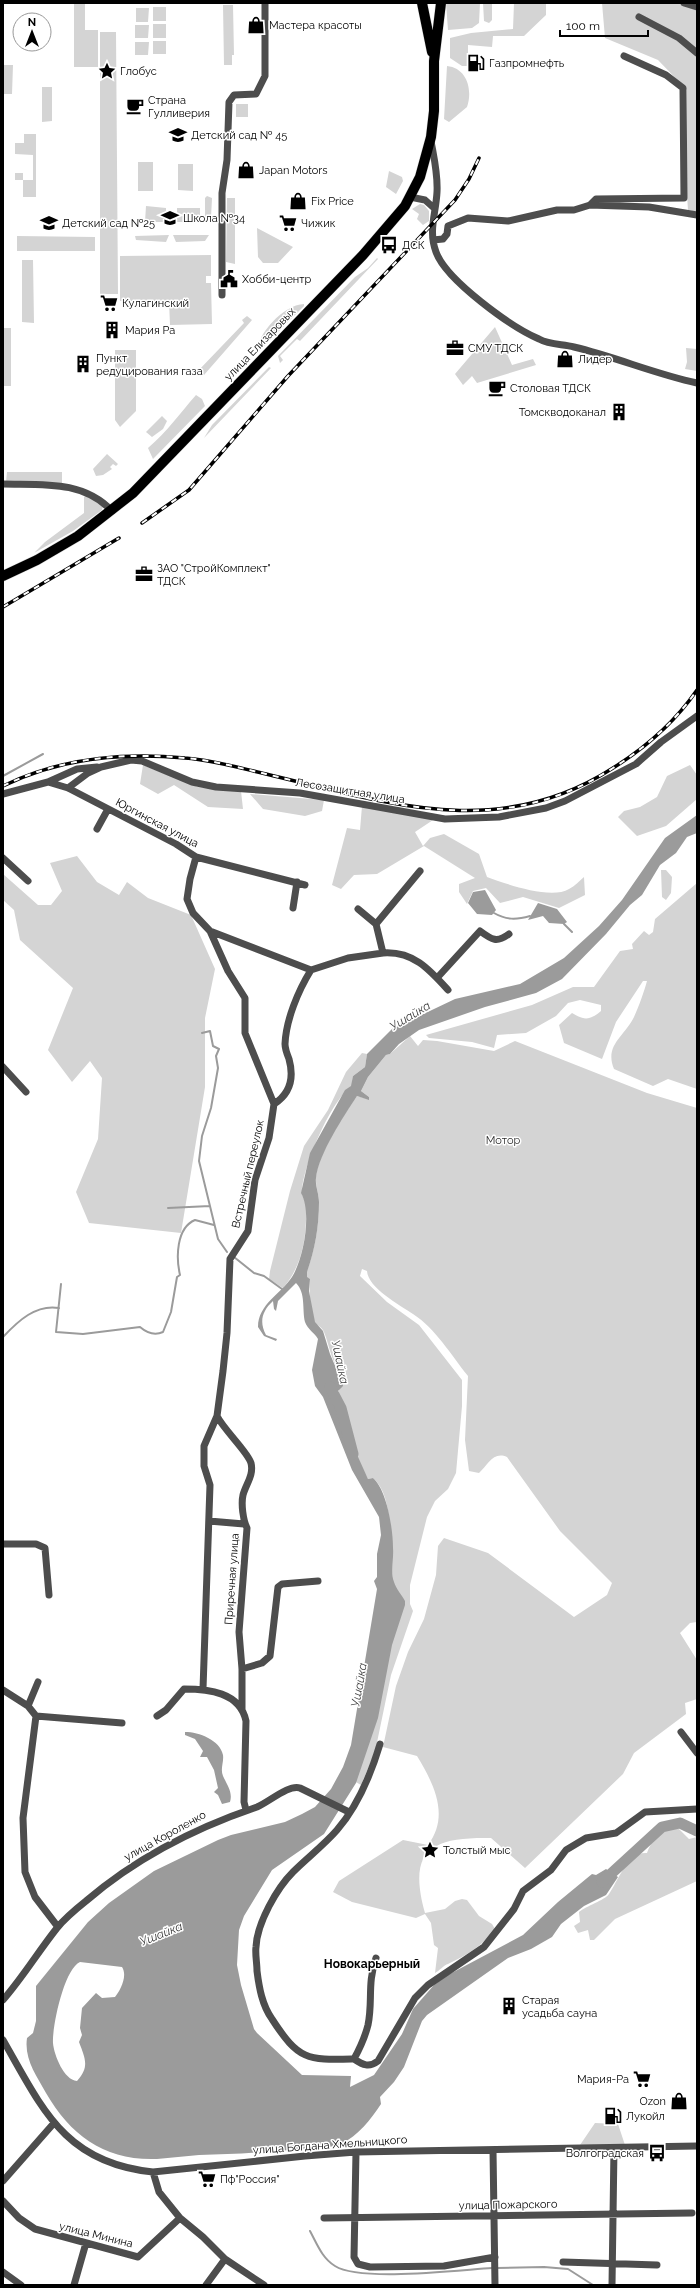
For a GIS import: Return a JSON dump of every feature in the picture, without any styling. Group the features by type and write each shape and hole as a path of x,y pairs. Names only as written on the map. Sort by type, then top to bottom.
{"main road":[{"name":"улица Елизаровых","path":"422,3 434,61"},
{"name":"улица Елизаровых","path":"3,576 37,560 78,536 112,511 154,472 363,255 392,221 410,197 420,177 430,137 434,111 434,61 441,3"}],"street":[{"path":"222,295 222,193 227,160 229,102 234,95 256,94 265,76 265,3"},
{"path":"684,3 697,7"},
{"path":"639,17 679,38 697,53"},
{"path":"590,205 596,199 681,200 685,196 683,88 666,75 624,56"},
{"path":"430,137 437,172 433,240 436,253 453,277 498,314 538,339 550,344 574,347 697,383"},
{"path":"410,197 425,200 434,208"},
{"path":"433,240 445,237 448,226 462,219 508,221 549,211 574,210 590,205 649,207 697,215"},
{"path":"3,484 69,487 90,493 112,511"},
{"name":"Лесозащитная улица","path":"68,788 88,773 101,767 120,761 142,761 192,782 216,787 300,793 445,818 500,817 538,810 565,801 636,764 661,742 697,716"},
{"path":"3,794 48,782 77,770 101,767"},
{"name":"Юргинская улица","path":"48,782 68,788 142,825 196,857 305,884"},
{"path":"97,829 108,809"},
{"path":"196,857 190,879 187,899 194,913 210,931 228,971 245,998 245,1033 274,1104 284,1097 291,1082 292,1071 285,1045 302,984 311,970"},
{"path":"3,858 28,881"},
{"path":"376,924 420,871"},
{"path":"293,908 297,882"},
{"path":"358,909 376,924 383,953"},
{"path":"210,931 311,970 348,958 397,952 412,957 437,978 448,990"},
{"path":"437,978 480,931 493,940 501,940 509,934"},
{"path":"3,1068 26,1092"},
{"name":"Встречный переулок","path":"209,1521 210,1485 204,1456 207,1435 217,1416 227,1333 230,1259 248,1231 255,1180 268,1138 274,1104"},
{"name":"Приречная улица","path":"217,1416 227,1432 250,1461 251,1473 243,1496 244,1524 247,1528 239,1632 242,1669 242,1710"},
{"path":"203,1689 209,1521 244,1524"},
{"path":"3,1544 36,1544 45,1548 49,1595"},
{"path":"242,1669 262,1663 270,1656 278,1587 282,1584 318,1581"},
{"path":"28,1706 38,1682"},
{"path":"156,1716 166,1710 184,1689 203,1689 224,1694 242,1710 246,1721 244,1802 246,1810"},
{"path":"3,1690 28,1706 36,1716 23,1818 25,1872 35,1896 58,1927"},
{"path":"36,1716 122,1723"},
{"path":"681,1732 697,1753"},
{"path":"380,1744 363,1787 337,1830 292,1873 279,1888 259,1931 256,1946 258,1980 267,2013 287,2041 305,2056 314,2059 354,2059 368,2066 373,2065 378,2061 415,1998 439,1976 484,1947 514,1909 523,1891 551,1870 566,1850 579,1841 616,1833 645,1812 697,1809"},
{"name":"улица Короленко","path":"3,2000 25,1974 58,1927 106,1883 132,1866 212,1822 267,1802 291,1788 300,1788 348,1811"},
{"path":"354,2059 362,2044 368,2024 370,1980 376,1958"},
{"name":"улица Богдана Хмельницкого","path":"3,2040 25,2080 54,2123 82,2150 97,2158 123,2167 154,2172 356,2152 697,2146"},
{"path":"3,2181 54,2123"},
{"path":"612,2285 614,2148"},
{"path":"493,2150 493,2217 495,2257 494,2285"},
{"path":"356,2152 354,2257 358,2264 370,2267 444,2266 495,2257"},
{"path":"154,2172 159,2192 180,2218 203,2237 224,2259 264,2285"},
{"name":"улица Минина","path":"3,2201 19,2218 35,2229 138,2257 180,2218"},
{"name":"улица Пожарского","path":"324,2218 493,2217 692,2213"},
{"path":"74,2285 86,2243"},
{"path":"206,2285 224,2259"},
{"path":"563,2262 657,2265"},
{"path":"3,2272 21,2285"}],"green space":[{"path":"74,3 85,3 85,30 98,30 98,67 74,67"},
{"path":"446,3 480,3 479,23 472,28 448,30"},
{"path":"483,3 492,3 492,20 489,23 484,21"},
{"path":"514,3 546,3 546,15 524,36 493,36 492,47 468,45 468,55 472,55 471,66 462,66 450,58 450,38 471,33 513,29"},
{"path":"602,3 697,3 697,212 688,210 687,90 658,60 605,38"},
{"path":"223,5 233,5 234,55 232,55 232,65 224,65"},
{"path":"153,7 166,7 166,21 153,21"},
{"path":"136,8 149,8 148,22 136,22"},
{"path":"153,24 166,24 166,38 153,38"},
{"path":"135,25 149,25 148,38 135,38"},
{"path":"100,32 116,32 118,294 100,294"},
{"path":"153,41 166,41 166,54 153,54"},
{"path":"135,42 149,42 148,55 135,55"},
{"path":"3,65 13,65 12,94 3,94"},
{"path":"447,66 454,68 464,75 469,87 469,100 467,107 449,122 444,119"},
{"path":"42,87 52,87 52,121 42,122"},
{"path":"236,104 248,104 248,117 236,117"},
{"path":"24,134 36,134 36,197 23,197 23,180 33,180 33,155 15,154 15,143 24,143"},
{"path":"138,162 153,162 153,191 138,191"},
{"path":"178,164 193,164 193,191 178,190"},
{"path":"389,171 402,177 403,181 396,194 386,187"},
{"path":"15,173 23,173 23,180 15,180"},
{"path":"207,196 212,198 211,218 205,217 205,198"},
{"path":"227,198 235,198 235,264 226,262"},
{"path":"420,204 424,205 429,211 429,221 423,225 417,219 419,214 412,209"},
{"path":"146,206 166,208 166,222 145,222"},
{"path":"177,208 200,208 200,222 177,222"},
{"path":"257,228 293,247 278,263 263,263 258,257"},
{"path":"169,235 166,242 136,240 135,236"},
{"path":"173,235 209,235 205,241 176,242"},
{"path":"17,236 95,237 95,251 17,251"},
{"path":"211,255 211,276 206,276 206,283 211,283 212,324 170,325 169,301 120,301 120,256"},
{"path":"377,258 378,259 300,341 297,339 280,356 283,360 280,363 278,356 355,277 368,268"},
{"path":"22,260 33,260 34,323 22,322"},
{"path":"304,304 304,306 256,354 257,346 261,338 272,322 288,309"},
{"path":"247,316 252,320 204,375 197,372 244,323 242,320"},
{"path":"495,327 512,365 533,359 536,365 477,383 472,376 463,385 455,374"},
{"path":"3,328 11,328 11,386 3,386"},
{"path":"686,348 697,349 697,371 685,369 687,362"},
{"path":"115,350 136,350 136,411 120,427 115,420"},
{"path":"269,367 271,368 204,438 212,425"},
{"path":"196,395 202,399 205,406 153,459 148,448 167,429"},
{"path":"162,416 167,421 163,429 152,437 146,432"},
{"path":"107,454 118,464 116,466 113,464 110,467 112,469 103,475 96,476 93,469"},
{"path":"7,472 62,472 62,483 6,482"},
{"path":"88,494 103,506 102,510 73,531 34,553 45,542 84,513 84,497"},
{"path":"143,765 198,787 241,791 243,809 208,807 174,785 158,794 140,784"},
{"path":"690,765 697,775 697,799 666,826 637,836 618,817 624,811 640,807 657,797 667,776"},
{"path":"250,794 324,800 322,811 305,816 263,809"},
{"path":"362,806 436,818 415,832 423,846 430,838 444,834 479,854 487,877 528,890 551,893 569,889 584,877 585,895 559,908 523,897 500,903 486,888 473,891 467,904 459,892 459,884 475,878 424,846 377,874 354,875 341,889 332,885 347,828 360,830"},
{"path":"77,856 97,882 119,895 127,882 148,898 191,915 215,969 205,1018 205,1087 181,1233 89,1223 76,1192 98,1139 102,1078 90,1061 72,1082 48,1050 73,988 20,940 14,910 3,900 3,874 38,905 51,905 62,891 50,863"},
{"path":"661,870 666,870 672,877 671,893 666,900 662,897"},
{"path":"697,883 697,1089 668,1079 653,1086 614,1069 612,1053 614,1047 634,1017 647,981 643,981 616,1022 602,1059 564,1043 559,1025 572,1013 583,1018 590,1018 601,1011 601,1005 580,1000 568,1003 556,1016 526,1033 497,1035 494,1048 472,1042 429,1038 426,1035 532,1005 573,987 594,987 620,951 633,949 632,944 644,931 649,935 653,932 655,919"},
{"name":"Мотор","path":"410,1036 418,1046 423,1040 494,1051 515,1041 647,1093 697,1108 697,1622 690,1623 680,1633 697,1660 697,1699 685,1703 686,1714 634,1753 623,1774 525,1868 491,1838 453,1840 439,1844 429,1851 422,1861 419,1874 420,1891 425,1913 445,1909 455,1901 462,1899 467,1900 479,1916 492,1924 495,1929 491,1935 474,1950 435,1973 438,1948 434,1945 431,1923 425,1914 416,1918 352,1902 333,1892 339,1881 403,1840 428,1845 435,1834 439,1811 437,1800 429,1778 417,1756 383,1747 396,1686 408,1652 424,1619 436,1575 438,1546 444,1538 488,1553 574,1617 607,1595 612,1583 560,1531 507,1457 494,1457 479,1473 469,1471 465,1440 468,1376 429,1327 379,1290 373,1284 367,1271 362,1269 360,1276 387,1302 419,1325 462,1380 462,1406 456,1473 448,1489 435,1501 427,1517 410,1585 410,1604 413,1611 391,1675 375,1752 361,1785 354,1781 394,1589 389,1514 381,1487 373,1478 368,1479 347,1439 348,1436 336,1405 342,1375 333,1360 323,1330 315,1323 313,1319 310,1302 310,1279 307,1278 307,1271 317,1228 319,1202 316,1177 322,1157 332,1135 357,1096 368,1099 369,1097 361,1091 368,1077 386,1055 390,1054"},
{"path":"362,1053 367,1054 365,1067 353,1076 352,1086 335,1105 320,1134 307,1166 302,1193 306,1203 306,1227 302,1249 295,1270 283,1288 269,1279 270,1271 290,1191 304,1146 328,1110 346,1072"},
{"path":"672,1827 677,1827 689,1839 697,1837 697,1881 615,1919 594,1940 590,1940 588,1930 578,1933 574,1926 580,1922 579,1912 607,1896 629,1862 640,1854 647,1853 657,1837"},
{"path":"595,2123 618,2124 625,2145 580,2145"}],"water":[{"path":"697,815 697,833 687,837 676,853 660,865 642,895 630,905 606,934 562,979 536,993 485,1007 419,1030 399,1044 390,1054 386,1055 368,1077 361,1091 369,1097 369,1100 357,1096 327,1146 318,1168 316,1181 319,1211 314,1246 307,1272 307,1277 310,1279 309,1291 315,1322 323,1331 336,1368 342,1375 343,1386 338,1391 336,1405 348,1436 347,1439 354,1448 368,1479 373,1478 378,1484 385,1500 392,1531 393,1578 396,1587 405,1601 405,1605 392,1645 378,1718 356,1783 324,1834 272,1870 244,1916 239,1930 237,1965 241,1985 254,2029 302,2075 351,2076 350,2087 374,2075 402,2034 413,2009 434,1985 446,1976 523,1935 558,1902 592,1874 596,1875 606,1869 618,1877 606,1895 584,1906 561,1924 552,1937 531,1949 508,1958 427,2015 422,2021 404,2067 394,2082 380,2097 381,2104 358,2132 347,2141 335,2146 308,2149 199,2155 157,2159 138,2159 121,2156 106,2150 91,2143 67,2122 46,2093 29,2060 27,2053 27,2038 33,2033 36,2021 36,1986 88,1922 109,1903 154,1871 218,1840 231,1835 285,1822 315,1807 331,1789 343,1767 351,1745 377,1589 374,1581 377,1577 377,1554 381,1535 379,1517 352,1470 323,1397 315,1386 312,1370 318,1339 305,1322 301,1291 296,1283 278,1301 276,1311 274,1309 273,1301 264,1313 262,1321 266,1335 277,1339 276,1341 264,1336 258,1327 262,1312 292,1277 300,1259 306,1223 306,1211 301,1193 310,1153 345,1090 351,1086 353,1076 365,1067 367,1054 392,1029 455,999 520,984 564,958 599,926 622,900 665,838","holes":["80,1962 122,1967 124,1971 124,1979 115,1997 102,1998 96,1993 82,2008 80,2028 82,2035 79,2042 85,2067 77,2081 72,2080 60,2066 55,2054 53,2043 57,2012 64,1986 74,1967"]},
{"path":"485,890 496,910 492,915 477,914 468,903 473,892"},
{"path":"538,903 557,909 567,922 564,924 549,923 543,916 528,920"},
{"path":"185,1732 202,1735 218,1745 223,1755 222,1773 230,1792 230,1802 222,1804 218,1795 214,1792 218,1788 214,1770 207,1757 200,1757 203,1751 195,1739 185,1735"}],"waterway":[{"path":"3,776 43,754"},
{"path":"494,913 511,919 530,916"},
{"path":"564,924 572,932"},
{"path":"202,1033 210,1031 213,1046 219,1049 216,1056 218,1068 211,1108 202,1136 199,1161 218,1239 227,1252"},
{"path":"168,1208 210,1206"},
{"path":"61,1284 56,1332 83,1334 140,1327 151,1333 157,1334 163,1332 171,1312 177,1277 180,1275 178,1252 181,1236 189,1224 195,1220 214,1225"},
{"path":"234,1257 254,1273 264,1276 282,1289"},
{"path":"3,1337 21,1320 35,1311 51,1307 59,1308"},
{"name":"Ушайка","path":"330,1387 341,1408 353,1454"},
{"name":"Ушайка","path":"602,1882 662,1827 680,1823 697,1831"},
{"path":"310,2231 320,2250 330,2263 348,2271 410,2274 492,2268"},
{"path":"497,2268 544,2267 568,2269 593,2285"}],"railway":[{"path":"142,523 189,490 288,376 455,200 469,179 479,158"},
{"path":"3,607 119,538"},
{"path":"3,786 47,769 69,763 115,757 162,756 216,762 356,796 399,804 442,810 485,810 527,804 570,791 613,768 637,752 659,734 679,713 697,690"}],"place":[{"name":"Мастера красоты","path":"256,25"},
{"name":"Газпромнефть","path":"476,63"},
{"name":"Глобус","path":"107,71"},
{"name":"Страна Гулливерия","path":"135,106"},
{"name":"Детский сад № 45","path":"178,135"},
{"name":"Japan Motors","path":"246,170"},
{"name":"Fix Price","path":"298,201"},
{"name":"Школа №34","path":"170,218"},
{"name":"Детский сад №25","path":"49,223"},
{"name":"Чижик","path":"288,223"},
{"name":"ДСК","path":"389,245"},
{"name":"Хобби-центр","path":"229,279"},
{"name":"Кулагинский","path":"109,303"},
{"name":"Мария Ра","path":"112,330"},
{"name":"СМУ ТДСК","path":"455,348"},
{"name":"Лидер","path":"565,359"},
{"name":"Пункт редуцирования газа","path":"83,364"},
{"name":"Столовая ТДСК","path":"497,388"},
{"name":"Томскводоканал","path":"619,412"},
{"name":"ЗАО \"СтройКомплект\" ТДСК","path":"144,574"},
{"name":"Толстый мыс","path":"430,1850"},
{"name":"Старая усадьба сауна","path":"509,2006"},
{"name":"Мария-Ра","path":"642,2079"},
{"name":"Ozon","path":"679,2101"},
{"name":"Лукойл","path":"613,2116"},
{"name":"Волгоградская","path":"657,2153"},
{"name":"Пф\"Россия\"","path":"207,2179"}],"district":[{"name":"Новокарьерный","path":"372,1964"}]}
